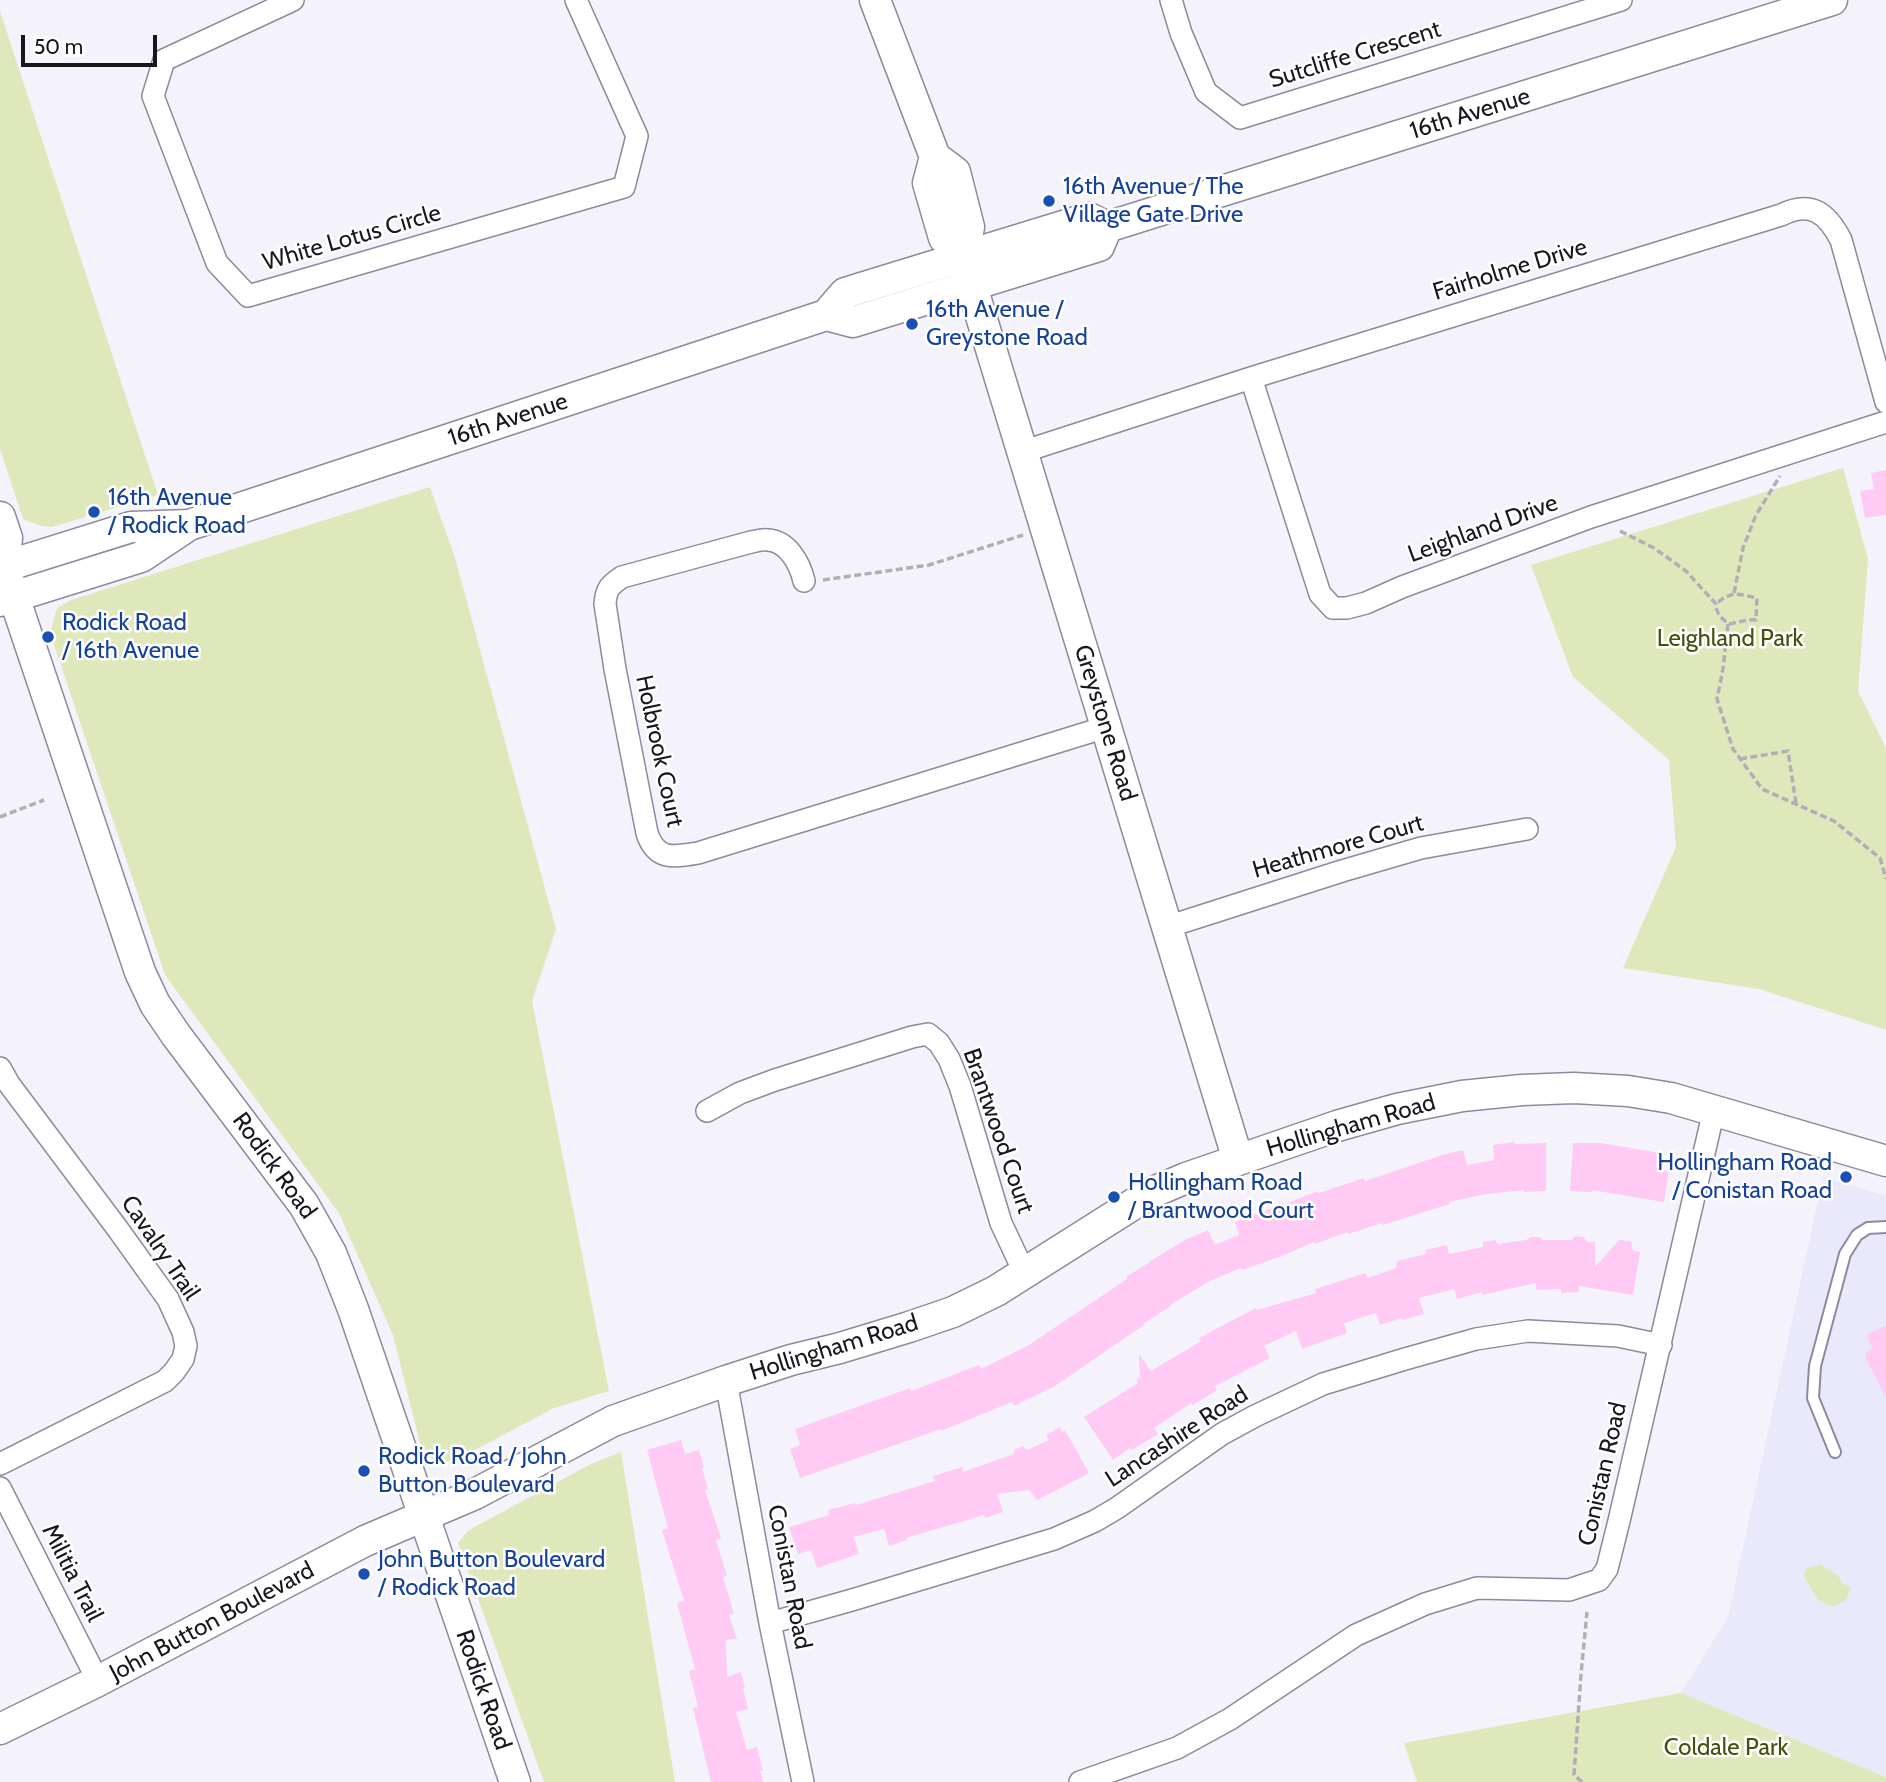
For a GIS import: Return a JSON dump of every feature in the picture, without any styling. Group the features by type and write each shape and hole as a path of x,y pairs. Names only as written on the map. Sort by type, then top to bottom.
{"main road":[{"path":"875,0 935,157 928,183 944,238 963,257"},
{"name":"16th Avenue","path":"7,599 141,556 189,525 826,315 845,293 1089,218 1107,227 1832,0"},
{"name":"16th Avenue","path":"826,315 853,322 1100,246 1107,227"},
{"name":"Greystone Road","path":"963,257 1238,1160"},
{"name":"Rodick Road","path":"0,517 7,538 1,566 7,599 140,972 147,989 176,1035 293,1189 321,1234 342,1278 515,1782"},
{"name":"16th Avenue","path":"1,566 131,527 189,525"},
{"name":"Hollingham Road","path":"424,1516 475,1494 613,1421 791,1360 953,1312 996,1291 1150,1194 1186,1178 1287,1142 1396,1109 1462,1096 1510,1091 1574,1088 1628,1091 1671,1098 1886,1161"},
{"name":"John Button Boulevard","path":"0,1728 98,1681 365,1541 424,1516"}],"street":[{"name":"White Lotus Circle","path":"293,0 164,60 153,96 216,263 248,296 624,187 637,136 576,0"},
{"name":"Sutcliffe Crescent","path":"1171,0 1181,33 1206,92 1240,118 1621,0"},
{"name":"Fairholme Drive","path":"1022,452 1251,378 1781,215 1792,209 1814,210 1825,215 1833,224 1840,240 1886,402"},
{"name":"Leighland Drive","path":"1251,378 1320,594 1333,607 1347,608 1591,517 1886,422"},
{"name":"Holbrook Court","path":"804,581 802,570 794,556 783,545 770,539 622,577 614,582 606,593 615,669 647,833 657,852 682,856 698,853 1106,727"},
{"name":"Heathmore Court","path":"1167,927 1421,848 1527,829"},
{"name":"Brantwood Court","path":"706,1111 740,1093 775,1080 928,1034 939,1043 950,1059 1001,1223 1024,1272"},
{"name":"Cavalry Trail","path":"0,1068 9,1084 168,1299 183,1332 186,1346 183,1359 165,1381 0,1464"},
{"name":"Conistan Road","path":"1081,1782 1177,1748 1230,1719 1356,1635 1425,1604 1477,1588 1569,1590 1599,1580 1607,1569 1714,1110"},
{"name":"Lancashire Road","path":"770,1623 852,1601 1054,1539 1117,1508 1222,1434 1323,1384 1476,1339 1528,1331 1618,1336 1661,1345"},
{"name":"Conistan Road","path":"726,1381 770,1623 803,1782"},
{"name":"Militia Trail","path":"0,1488 98,1681"}],"lane":[{"path":"1835,1452 1813,1398 1815,1366 1845,1254 1857,1235 1868,1228 1886,1227"}],"path":[{"path":"1734,593 1743,548 1756,515 1796,451"},
{"path":"804,581 929,565 1045,528"},
{"path":"1620,531 1654,548 1686,571 1716,604 1719,617 1728,624 1736,624 1746,619 1756,620 1757,598 1734,593 1725,596 1716,604"},
{"path":"1728,624 1717,699 1733,749 1762,789 1834,821 1880,858 1886,879"},
{"path":"1740,759 1788,751 1796,804"},
{"path":"0,817 44,800"},
{"path":"1582,1782 1574,1774 1587,1612"}],"shaded area":[{"path":"1823,1177 1886,1196 1886,1777 1681,1693 1728,1617"}],"green space":[{"path":"0,11 158,495 52,527 23,519 0,449"},
{"name":"Leighland Park","path":"1843,468 1868,559 1858,691 1886,748 1886,1030 1759,989 1623,968 1676,847 1669,760 1573,677 1531,565"},
{"path":"430,487 455,558 556,929 532,1001 609,1391 554,1408 458,1459 440,1463 429,1457 421,1447 393,1335 339,1213 165,975 50,633 57,608 71,600"},
{"path":"621,1452 675,1782 544,1782 458,1543 469,1530 591,1464"},
{"path":"1820,1565 1838,1575 1842,1583 1851,1587 1846,1600 1833,1607 1818,1600 1803,1575 1807,1568"},
{"name":"Coldale Park","path":"1681,1693 1886,1777 1886,1782 1417,1782 1404,1743"}],"building":[{"path":"1886,470 1886,515 1865,518 1860,491 1874,489 1871,473"},
{"path":"1515,1142 1546,1143 1546,1191 1524,1190 1487,1194 1449,1202 1450,1204 1383,1225 1382,1223 1348,1234 1347,1232 1315,1244 1314,1242 1282,1256 1242,1270 1241,1268 1208,1282 1170,1305 1055,1386 1014,1406 1012,1402 941,1431 800,1478 790,1449 800,1445 795,1429 910,1388 911,1391 979,1365 981,1369 1029,1345 1127,1279 1126,1277 1187,1239 1208,1230 1215,1245 1239,1235 1235,1222 1283,1203 1463,1150 1467,1165 1494,1160 1493,1145"},
{"path":"1573,1143 1601,1143 1661,1153 1658,1170 1669,1171 1664,1202 1592,1190 1570,1191"},
{"path":"1575,1236 1584,1237 1587,1242 1595,1242 1595,1267 1619,1240 1631,1241 1633,1251 1640,1252 1633,1295 1579,1286 1579,1292 1561,1293 1561,1289 1536,1290 1536,1283 1457,1299 1454,1289 1419,1298 1424,1314 1380,1325 1376,1313 1344,1323 1347,1333 1302,1349 1296,1331 1264,1346 1270,1358 1215,1386 1217,1390 1193,1405 1191,1403 1154,1428 1158,1434 1113,1460 1084,1417 1138,1383 1136,1380 1140,1377 1139,1354 1151,1371 1201,1341 1199,1338 1256,1308 1257,1310 1316,1293 1315,1289 1366,1273 1368,1278 1396,1268 1397,1261 1426,1254 1425,1250 1447,1245 1449,1254 1483,1247 1483,1242 1495,1240 1498,1244 1531,1237 1540,1237 1542,1240 1572,1240"},
{"path":"1886,1326 1886,1397 1866,1359 1866,1352 1873,1349 1866,1335"},
{"path":"1060,1427 1062,1432 1065,1430 1089,1473 1037,1500 1029,1490 997,1494 1003,1512 906,1538 907,1540 889,1546 884,1529 854,1537 859,1554 817,1568 811,1550 798,1554 789,1527 829,1515 828,1510 855,1503 856,1505 935,1481 933,1476 962,1467 963,1472 1014,1454 1014,1450 1023,1446 1027,1450 1049,1440 1046,1435"},
{"path":"681,1440 685,1454 699,1450 704,1467 702,1468 708,1489 705,1490 721,1538 716,1540 727,1576 723,1577 734,1613 729,1615 737,1639 726,1640 727,1677 741,1672 748,1709 736,1712 747,1750 757,1747 763,1782 711,1782 693,1708 698,1707 689,1671 695,1669 677,1603 684,1601 662,1530 668,1528 647,1450"}],"place":[{"name":"16th Avenue / The Village Gate Drive","path":"1049,201"},
{"name":"16th Avenue / Greystone Road","path":"912,324"},
{"name":"16th Avenue / Rodick Road","path":"94,512"},
{"name":"Rodick Road / 16th Avenue","path":"48,637"},
{"name":"Hollingham Road / Conistan Road","path":"1846,1177"},
{"name":"Hollingham Road / Brantwood Court","path":"1114,1197"},
{"name":"Rodick Road / John Button Boulevard","path":"364,1471"},
{"name":"John Button Boulevard / Rodick Road","path":"364,1574"}]}
